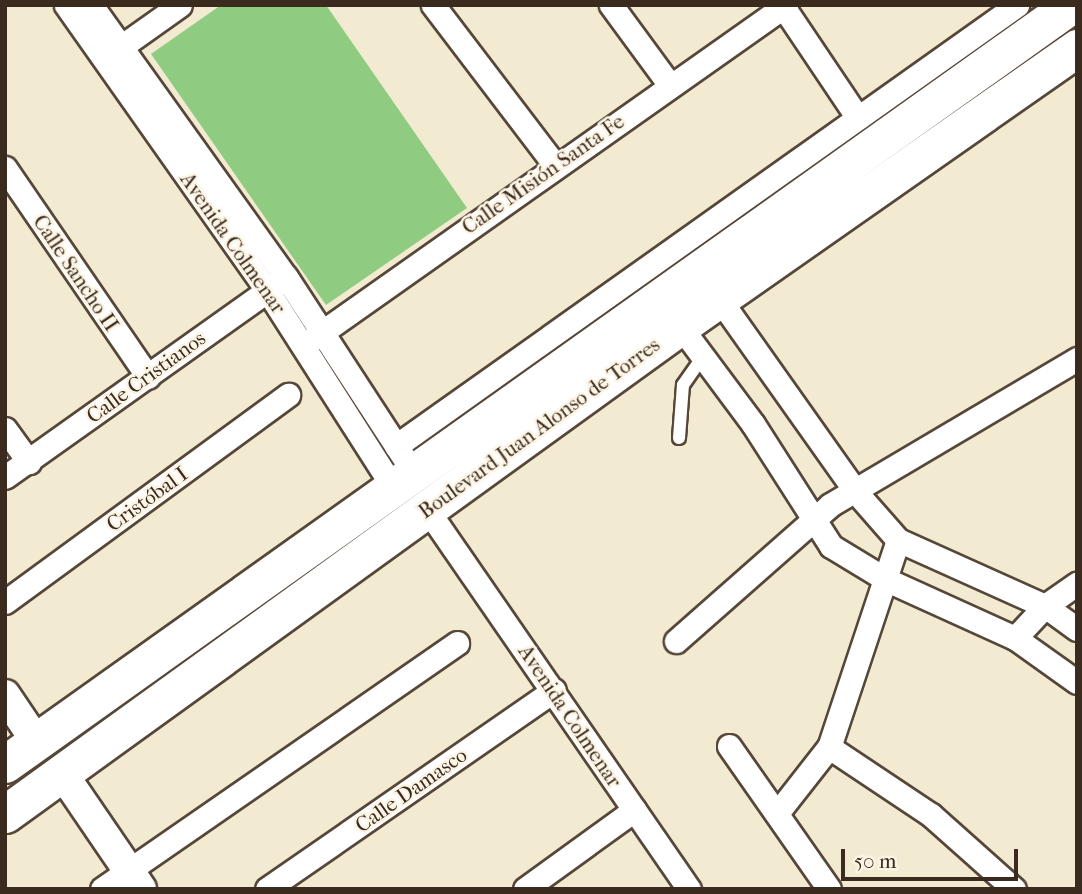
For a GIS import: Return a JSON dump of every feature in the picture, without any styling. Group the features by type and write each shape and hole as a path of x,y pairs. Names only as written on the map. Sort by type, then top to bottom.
{"main road":[{"name":"Boulevard Juan Alonso de Torres","path":"5,764 400,468 1071,5"},
{"name":"Boulevard Juan Alonso de Torres","path":"5,814 680,326 1077,48"}],"street":[{"name":"Avenida Colmenar","path":"66,5 112,53 286,277 313,338 400,468"},
{"name":"Avenida Colmenar","path":"91,5 112,53 267,290 313,338 400,468"},
{"path":"112,53 180,5"},
{"path":"433,5 555,166"},
{"path":"611,5 668,85"},
{"path":"400,468 858,118 1017,5"},
{"path":"784,6 858,118"},
{"name":"Calle Misión Santa Fe","path":"313,338 668,85 784,6"},
{"name":"Calle Sancho II","path":"5,169 148,377"},
{"name":"Calle Cristianos","path":"5,477 286,277"},
{"path":"720,300 855,491 898,540 1045,606 1077,629"},
{"path":"680,326 753,424 811,521 831,546 887,580 1015,638 1077,682"},
{"path":"676,640 811,521 855,491 1077,359"},
{"name":"Cristóbal I","path":"5,603 288,395"},
{"path":"5,429 29,461"},
{"name":"Avenida Colmenar","path":"426,508 689,889"},
{"path":"778,812 829,747 887,580 898,540"},
{"path":"1015,638 1045,606 1077,584"},
{"path":"102,889 134,879 457,643"},
{"name":"Calle Damasco","path":"267,889 554,690"},
{"path":"5,695 36,741"},
{"path":"729,746 778,812 829,889"},
{"path":"829,747 931,815 1014,889"},
{"path":"62,773 134,879"},
{"path":"525,889 634,810"}],"lane":[{"path":"679,438 682,385 703,356"}],"green space":[{"path":"221,5 326,5 467,208 326,305 151,54"}]}
